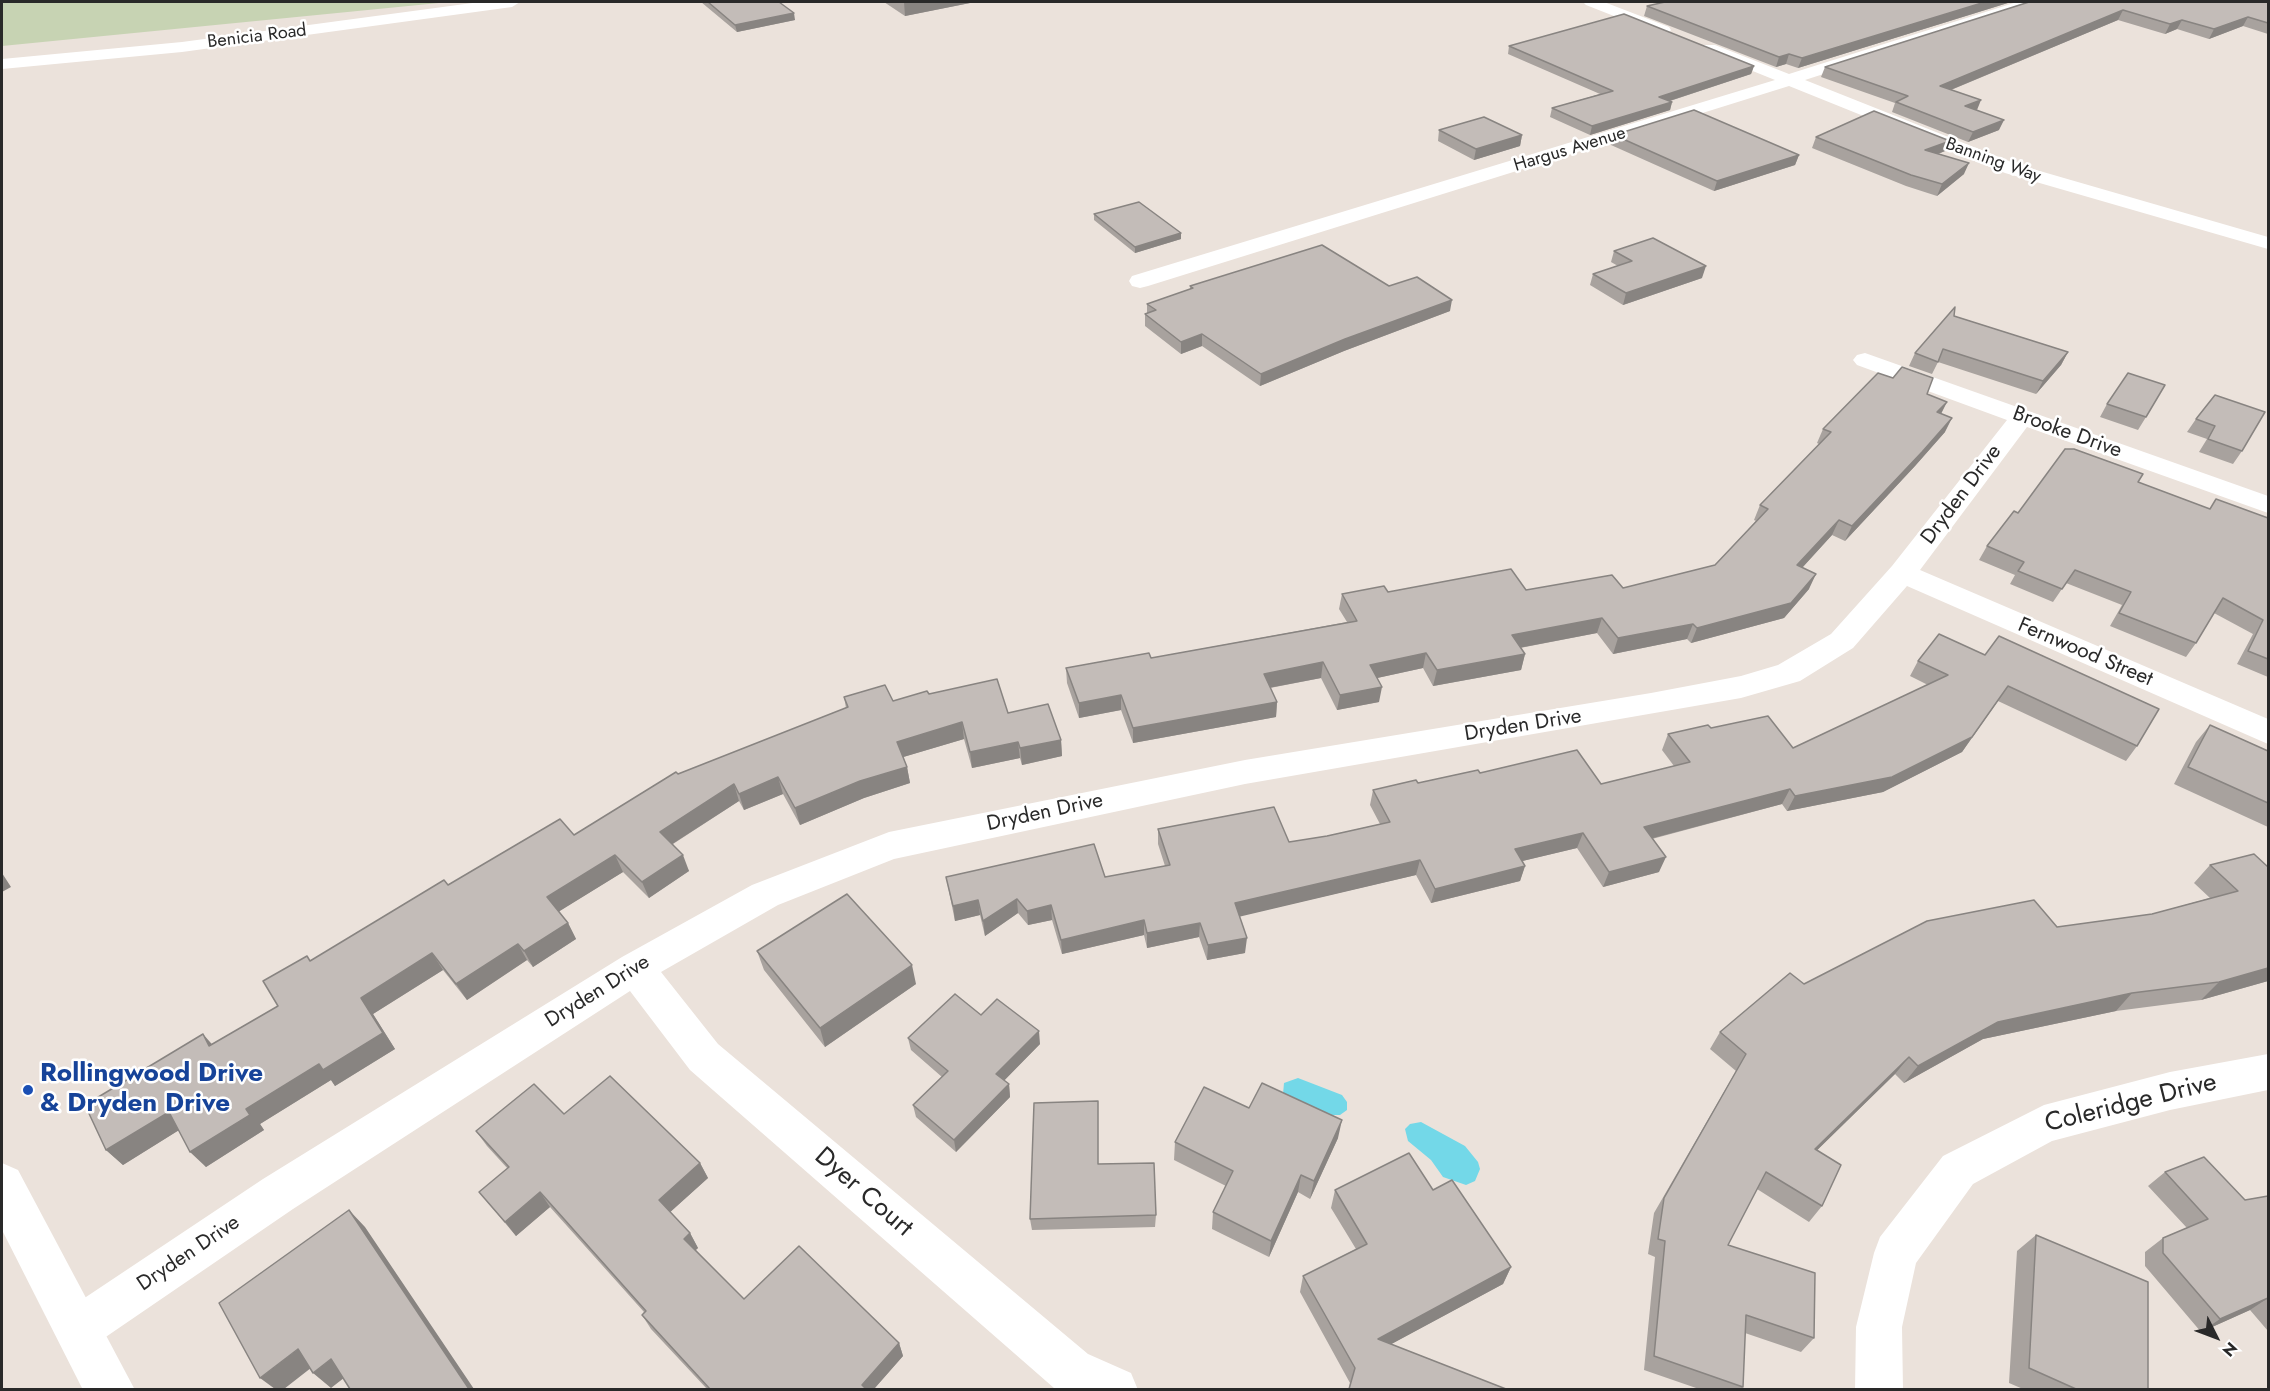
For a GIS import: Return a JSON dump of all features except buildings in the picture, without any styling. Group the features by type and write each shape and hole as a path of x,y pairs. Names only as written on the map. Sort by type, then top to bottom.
{"main road":[{"name":"Benicia Road","path":"2,64 182,47 512,2"},
{"path":"2,1185 110,1389"}],"street":[{"name":"Banning Way","path":"1591,2 2012,169 2268,243"},
{"name":"Hargus Avenue","path":"1140,281 1768,89 1788,80 2031,2"},
{"name":"Brooke Drive","path":"1865,360 2268,505"},
{"name":"Dryden Drive","path":"78,1329 278,1194 634,968 765,895 889,846 1245,772 1651,704 1741,687 1789,673 1842,641 1902,573 2022,417"},
{"name":"Fernwood Street","path":"1902,573 2268,732"},
{"name":"Dyer Court","path":"634,968 704,1057 1071,1371 1114,1389"},
{"name":"Coleridge Drive","path":"1879,1389 1879,1327 1896,1253 1958,1170 2044,1124 2170,1091 2268,1072"}],"green space":[{"path":"2,2 449,2 2,46"}],"water":[{"path":"1298,1078 1342,1095 1347,1102 1347,1110 1340,1115 1331,1115 1283,1094 1284,1083"},
{"path":"1421,1122 1465,1146 1478,1162 1480,1169 1475,1181 1466,1185 1443,1177 1431,1160 1408,1141 1405,1129 1410,1124"}],"place":[{"name":"Rollingwood Drive & Dryden Drive","path":"28,1090"}]}
